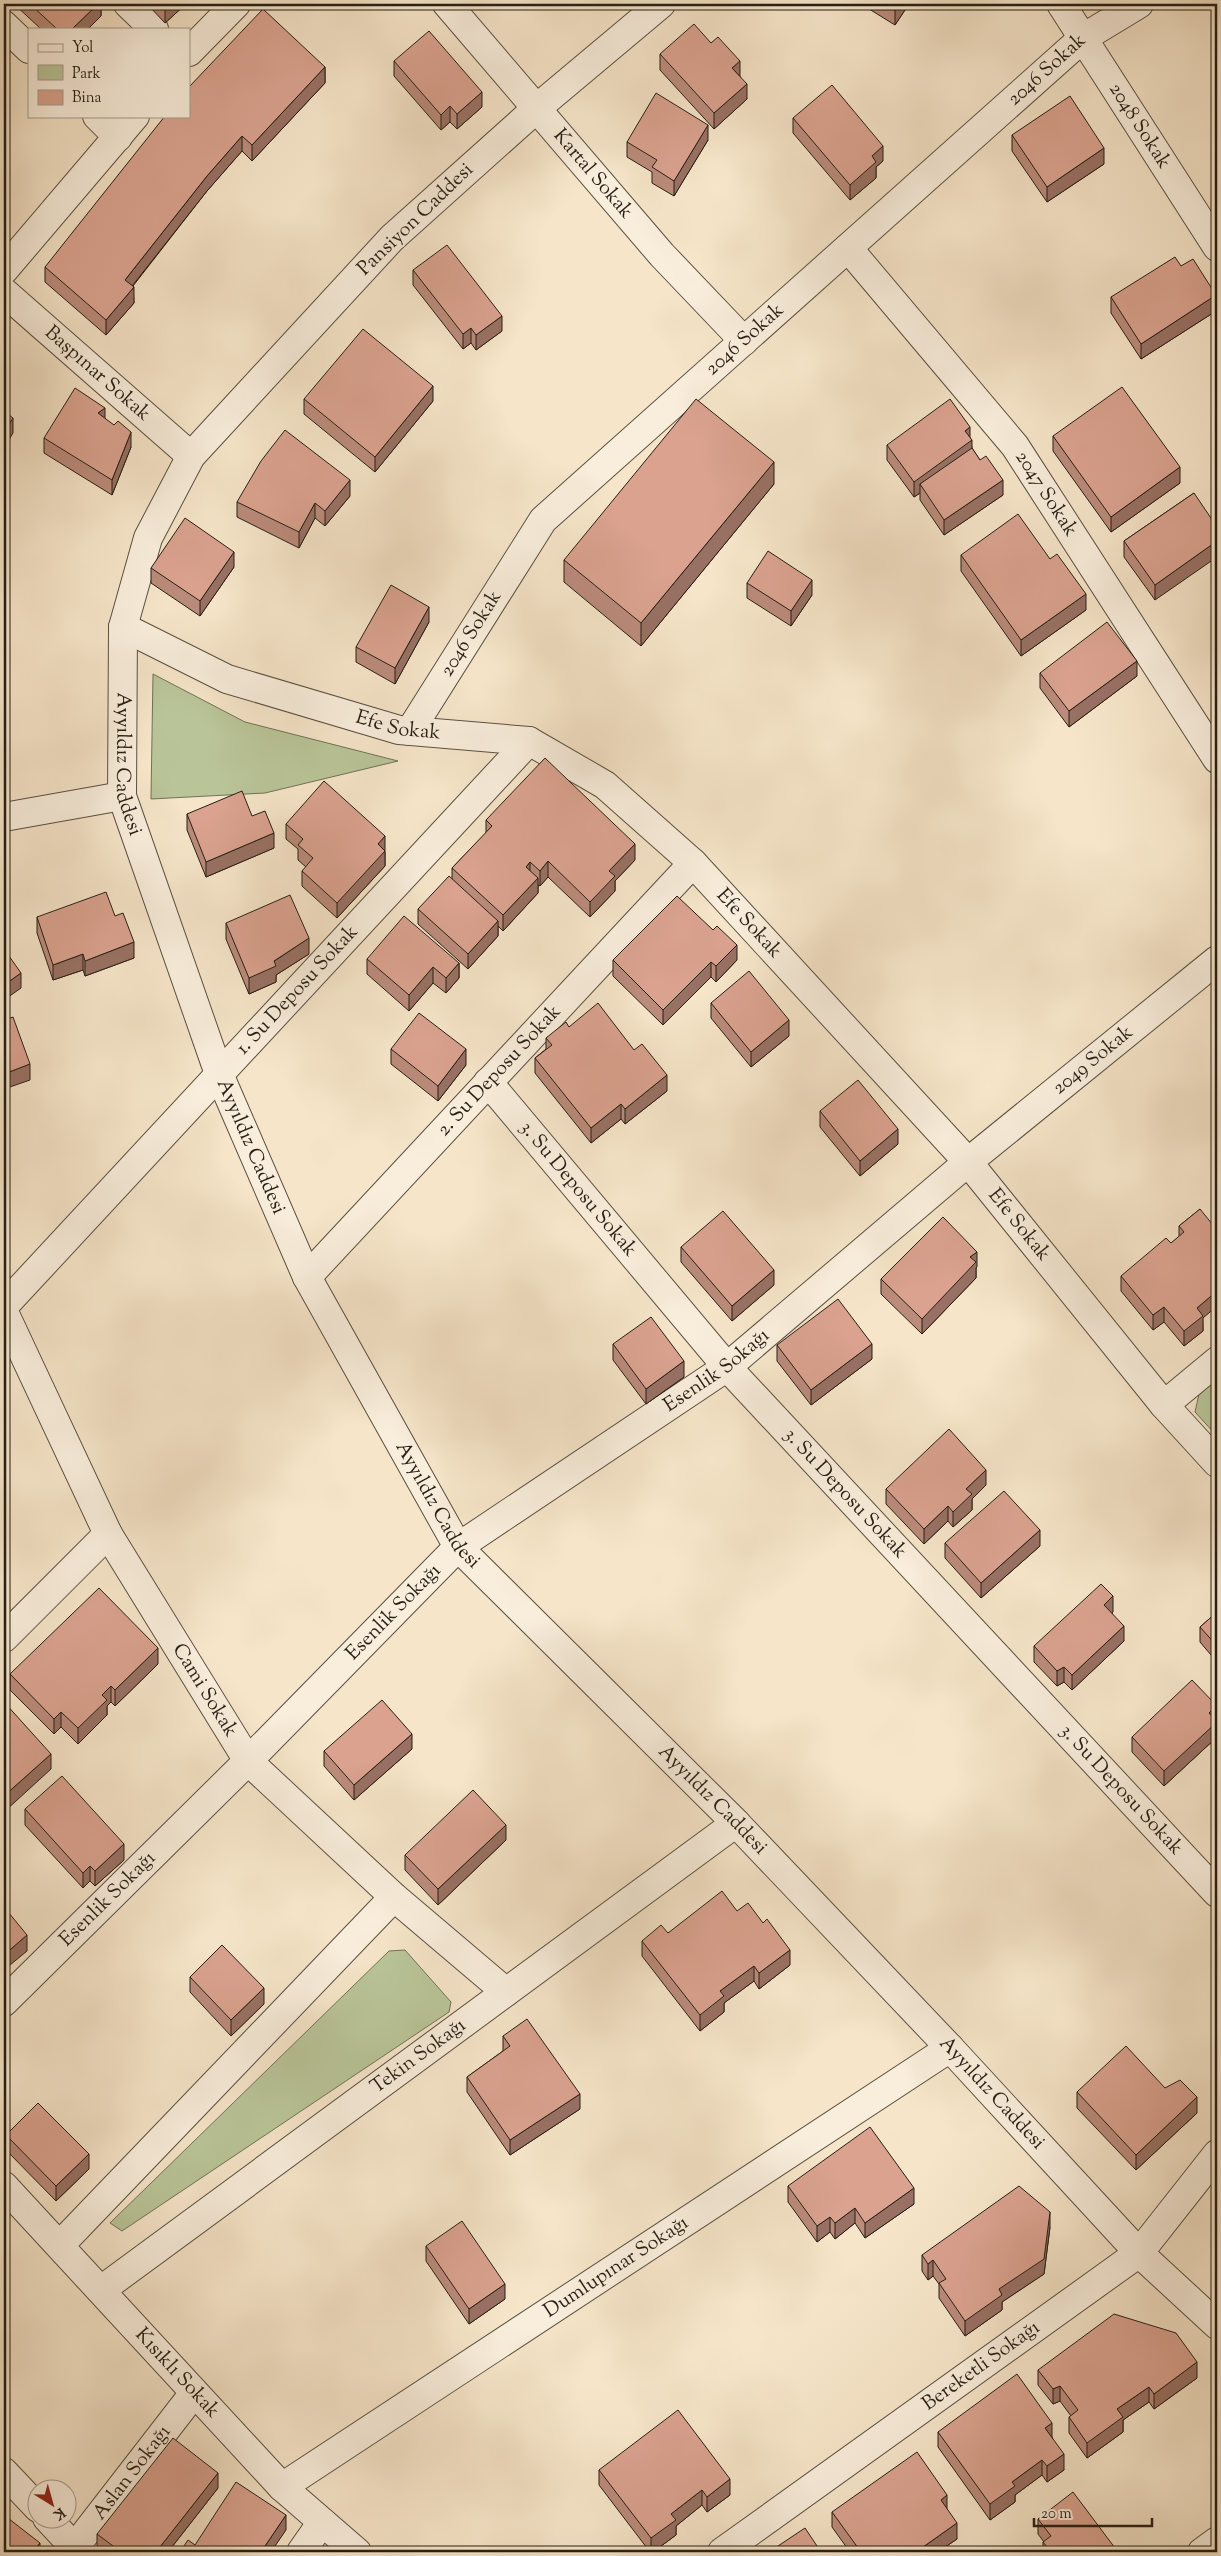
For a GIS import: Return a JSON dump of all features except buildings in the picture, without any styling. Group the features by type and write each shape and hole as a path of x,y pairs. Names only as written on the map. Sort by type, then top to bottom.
{"street":[{"path":"128,4 153,28"},
{"path":"190,51 236,4"},
{"name":"Kartal Sokak","path":"447,4 662,255 744,341"},
{"name":"Pansiyon Caddesi","path":"191,456 392,238 537,108 660,4"},
{"name":"2048 Sokak","path":"1061,4 1217,247"},
{"name":"2046 Sokak","path":"410,731 543,520 1083,38 1139,4"},
{"path":"4,25 28,48"},
{"path":"4,270 127,126 103,118"},
{"name":"2047 Sokak","path":"848,248 1015,446 1217,759"},
{"name":"Başpınar Sokak","path":"4,292 191,456"},
{"name":"Ayyıldız Caddesi","path":"191,456 148,538 122,627 122,796 219,1074 307,1277 458,1547 736,1823 950,2048 1139,2253 1217,2325"},
{"name":"Efe Sokak","path":"122,627 227,679 399,730 529,741 605,785 693,863 968,1162 1164,1405 1217,1463"},
{"name":"1. Su Deposu Sokak","path":"4,1306 529,741"},
{"path":"4,817 122,796"},
{"name":"2. Su Deposu Sokak","path":"307,1277 693,863"},
{"name":"2049 Sokak","path":"968,1162 1217,960"},
{"name":"3. Su Deposu Sokak","path":"488,1082 728,1367 1217,1893"},
{"name":"Esenlik Sokağı","path":"4,2002 248,1761 458,1547 728,1367 968,1162"},
{"name":"Cami Sokak","path":"4,1312 108,1534 248,1761 394,1897 506,1992"},
{"path":"1164,1405 1217,1361"},
{"path":"4,1638 108,1534"},
{"name":"Tekin Sokağı","path":"101,2290 736,1823"},
{"path":"60,2245 394,1897"},
{"name":"Dumlupınar Sokağı","path":"282,2487 950,2048"},
{"name":"Bereketli Sokağı","path":"722,2552 1139,2253 1217,2154"},
{"name":"Kısıklı Sokak","path":"4,2186 282,2487 358,2552"},
{"name":"Aslan Sokağı","path":"73,2550 194,2393"},
{"path":"4,2472 28,2497"},
{"path":"301,2552 322,2522"},
{"path":"55,2528 73,2550"},
{"path":"1202,2552 1217,2541"}],"green space":[{"path":"153,674 245,722 398,761 265,793 151,799"},
{"path":"1217,1379 1217,1436 1195,1412 1199,1394"},
{"path":"405,1950 451,2002 449,2012 122,2231 110,2223 389,1951"}]}
